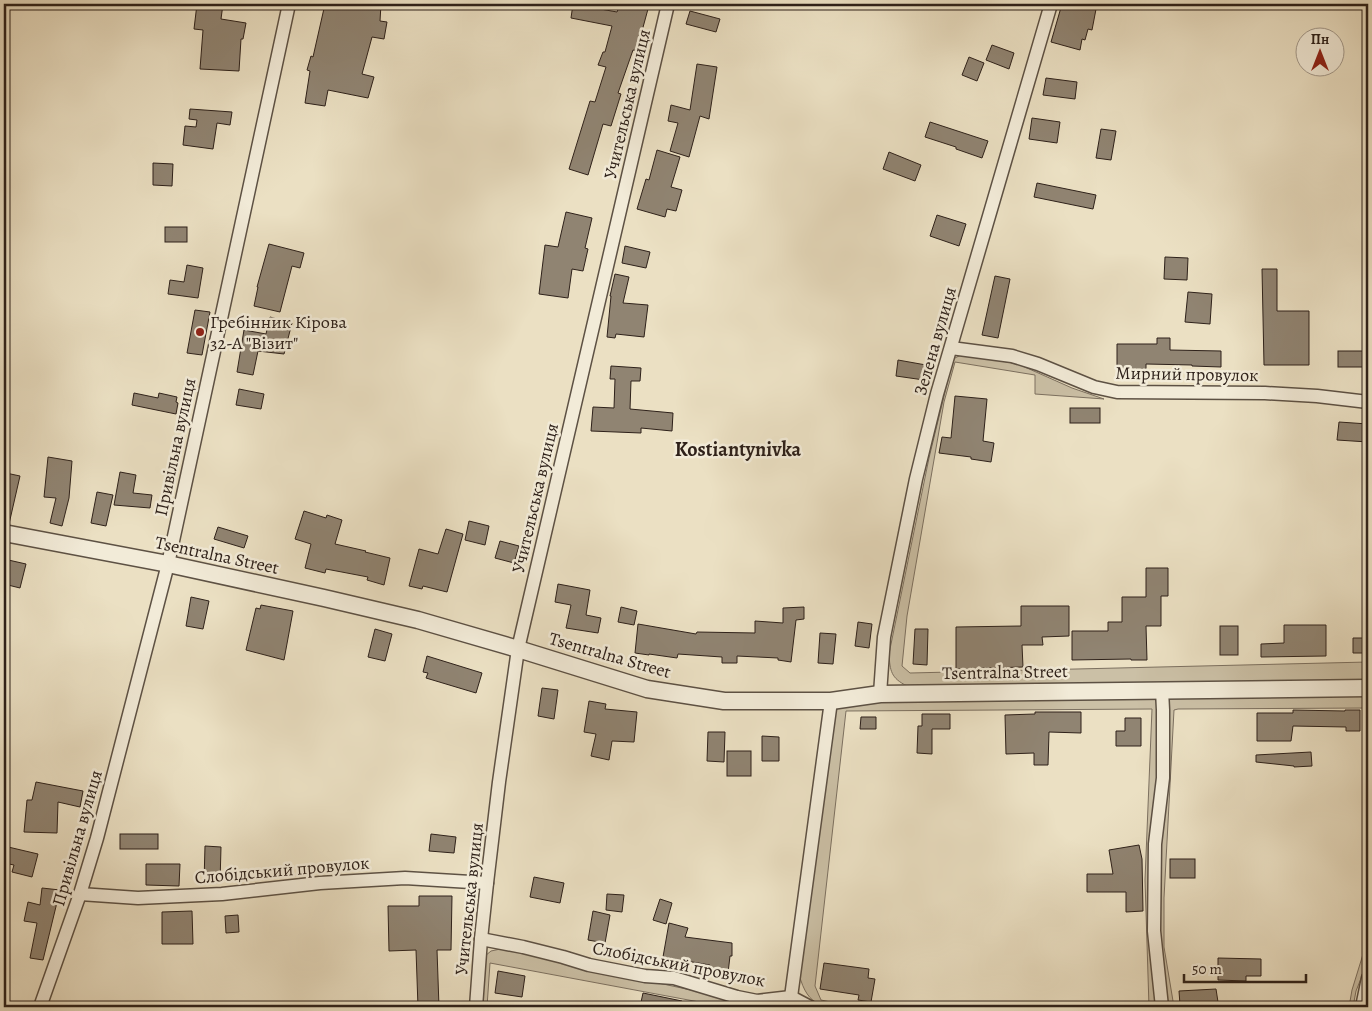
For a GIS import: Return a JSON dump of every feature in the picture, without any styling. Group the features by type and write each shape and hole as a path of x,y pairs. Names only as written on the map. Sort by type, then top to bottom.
{"street":[{"name":"Привільна вулиця","path":"40,1007 98,838 168,564 289,4"},
{"name":"Учительська вулиця","path":"476,1007 487,883 518,649 668,4"},
{"name":"Зелена вулиця","path":"880,694 884,637 916,479 937,394 1051,4"},
{"name":"Мирний провулок","path":"951,348 1012,356 1038,364 1094,387 1117,392 1265,393 1317,396 1368,402"},
{"name":"Tsentralna Street","path":"4,533 168,564 418,620 647,689 724,702 831,702 880,694 1368,688"},
{"path":"1162,690 1163,778 1155,844 1154,931 1162,1007"},
{"path":"810,1007 791,997 831,702"},
{"name":"Слобідський провулок","path":"80,894 138,898 222,894 320,883 405,878 487,883"},
{"name":"Слобідський провулок","path":"481,939 524,947 589,965 645,976 674,978 757,1001 791,997"},
{"path":"1362,1007 1368,978"}],"shaded area":[{"path":"963,354 1018,364 1072,388 1104,399 1035,394 1035,375 955,362 944,402 907,616 902,666 910,673 1368,662 1368,681 907,686 898,680 892,673 889,654 929,458 953,359"},
{"path":"1368,693 1368,708 1174,710 1164,898 1164,947 1174,1007 1166,1007 1159,953 1158,857 1168,697"},
{"path":"1159,697 1160,1007 1149,1007 1145,880 1152,709 846,711 815,986 821,1000 854,1007 826,1006 812,1000 807,994 799,974 837,706 842,704 916,700"},
{"path":"1368,938 1368,961 1356,991 1353,1007 1349,1007 1352,990"},
{"path":"505,948 742,1001 801,1007 726,1007 490,963 487,1007 479,1007 485,956 491,951"}],"building":[{"path":"197,4 223,4 221,19 246,23 243,39 241,39 239,71 200,69 203,30 194,29"},
{"path":"325,4 381,4 380,21 387,22 384,39 372,37 362,74 374,77 368,98 328,90 325,106 305,103 310,71 307,70 311,56 313,57"},
{"path":"573,4 617,12 620,4 630,4 648,9 639,51 633,50 618,93 621,94 611,126 603,124 588,175 569,169 590,101 595,102 606,67 598,65 603,52 605,52 612,26 571,18"},
{"path":"1062,4 1097,4 1092,30 1088,29 1085,40 1082,39 1080,50 1051,42"},
{"path":"690,11 720,19 716,32 686,24"},
{"path":"992,45 1014,53 1009,69 986,60"},
{"path":"969,57 984,63 977,81 962,75"},
{"path":"697,64 717,67 709,119 700,116 689,157 670,151 678,123 668,121 671,105 690,110"},
{"path":"1046,78 1077,82 1075,99 1043,95"},
{"path":"190,109 232,112 230,125 217,123 213,149 183,145 185,126 196,127 197,120 189,119"},
{"path":"1032,118 1060,122 1057,143 1029,139"},
{"path":"930,122 988,141 982,158 925,137"},
{"path":"1101,129 1116,131 1111,160 1096,158"},
{"path":"657,150 680,157 671,187 682,190 676,211 667,209 665,217 637,209 646,179 649,180"},
{"path":"889,152 921,165 915,181 883,169"},
{"path":"153,163 173,164 172,186 153,185"},
{"path":"1037,183 1096,195 1093,209 1034,197"},
{"path":"566,212 592,218 585,248 588,249 583,271 572,269 568,298 539,294 545,245 558,247"},
{"path":"937,215 966,224 959,246 930,236"},
{"path":"165,227 187,227 187,242 165,242"},
{"path":"269,244 304,253 300,268 292,266 280,312 254,306 257,287"},
{"path":"625,246 650,252 646,268 622,263"},
{"path":"1165,257 1188,258 1187,280 1164,279"},
{"path":"187,265 203,268 198,298 168,294 170,280 184,282"},
{"path":"1262,269 1277,269 1277,311 1309,311 1309,365 1264,365"},
{"path":"615,274 629,277 623,303 648,305 644,337 616,334 615,338 607,337 610,296"},
{"path":"995,276 1010,279 998,338 982,335"},
{"path":"1188,292 1212,294 1210,324 1185,322"},
{"path":"195,310 210,312 202,355 187,353"},
{"path":"270,317 292,323 284,354 258,351 253,375 237,372 244,330 266,334"},
{"path":"1157,338 1170,338 1170,350 1221,351 1221,367 1146,364 1146,373 1117,373 1117,344 1157,344"},
{"path":"1338,351 1367,351 1367,367 1338,367"},
{"path":"898,360 926,365 924,380 896,376"},
{"path":"611,366 641,368 640,381 631,381 630,409 673,413 672,431 641,428 641,433 591,431 593,407 614,408 615,379 610,379"},
{"path":"239,389 264,394 261,409 236,405"},
{"path":"134,393 158,398 159,393 177,397 176,414 132,405"},
{"path":"955,396 987,399 983,441 994,443 991,462 971,459 971,457 939,453 942,437 951,438"},
{"path":"1070,408 1100,408 1100,423 1070,423"},
{"path":"1339,422 1368,424 1368,442 1337,440"},
{"path":"48,457 72,461 69,498 62,526 50,523 56,498 44,497"},
{"path":"120,472 136,475 133,493 152,495 150,508 114,505"},
{"path":"6,473 20,476 9,524 4,523 4,484"},
{"path":"97,492 113,495 106,526 91,523"},
{"path":"304,511 326,518 327,515 342,520 335,544 390,558 384,585 367,580 368,577 326,569 325,573 305,568 311,544 295,539"},
{"path":"469,521 489,526 485,545 465,540"},
{"path":"218,527 248,536 244,548 214,539"},
{"path":"446,529 463,534 447,592 423,586 422,589 409,586 419,549 438,554"},
{"path":"500,541 519,546 514,563 495,558"},
{"path":"4,559 26,564 20,588 4,584"},
{"path":"1146,568 1168,568 1168,596 1161,596 1161,626 1146,626 1147,660 1072,660 1072,631 1108,631 1108,622 1122,622 1122,597 1146,597"},
{"path":"558,584 590,590 586,615 601,618 598,633 566,628 571,605 555,602"},
{"path":"191,597 209,601 203,629 186,626"},
{"path":"261,605 293,611 284,660 246,650 256,608 260,609"},
{"path":"1021,606 1069,606 1069,636 1042,637 1043,645 1022,645 1023,667 956,669 956,627 1021,626"},
{"path":"621,607 637,611 634,625 618,622"},
{"path":"804,607 804,619 796,620 791,662 778,660 778,658 737,656 737,663 722,663 722,657 678,654 677,658 635,653 638,624 696,634 697,632 755,633 755,621 783,623 783,608"},
{"path":"858,622 872,624 869,648 855,646"},
{"path":"1284,625 1326,625 1326,656 1261,657 1261,644 1284,643"},
{"path":"1220,626 1238,626 1238,655 1220,655"},
{"path":"375,629 392,634 385,661 368,657"},
{"path":"915,629 928,629 927,665 913,664"},
{"path":"820,633 836,634 833,664 818,663"},
{"path":"1353,638 1366,638 1365,653 1353,653"},
{"path":"427,656 482,673 476,693 426,678 428,673 423,672"},
{"path":"542,688 558,690 554,719 538,716"},
{"path":"589,701 606,704 605,709 637,712 634,742 612,741 609,760 591,756 596,734 584,732"},
{"path":"1293,710 1360,710 1360,731 1346,731 1346,727 1293,726 1291,741 1257,741 1257,713 1293,713"},
{"path":"1035,712 1081,712 1081,733 1049,732 1048,765 1034,765 1034,753 1006,754 1005,715 1035,714"},
{"path":"922,714 950,714 950,729 932,729 932,754 917,753 918,726 922,726"},
{"path":"861,717 876,717 876,729 860,729"},
{"path":"1125,718 1141,718 1141,746 1116,746 1116,731 1125,731"},
{"path":"708,732 725,732 724,762 707,761"},
{"path":"762,736 779,737 779,761 762,761"},
{"path":"727,751 751,751 751,776 727,776"},
{"path":"1311,752 1312,766 1294,767 1256,762 1256,755"},
{"path":"36,782 83,791 80,807 58,802 57,833 24,832 27,800 32,800"},
{"path":"120,834 158,834 158,849 120,849"},
{"path":"431,834 456,837 454,853 429,851"},
{"path":"1139,845 1142,859 1143,911 1126,912 1126,892 1087,892 1087,874 1113,874 1109,850"},
{"path":"4,846 38,854 32,877 12,872 14,865 4,863"},
{"path":"205,846 221,847 220,883 204,882"},
{"path":"1170,859 1195,859 1195,878 1170,878"},
{"path":"146,864 180,864 179,886 146,885"},
{"path":"534,877 564,883 560,903 530,897"},
{"path":"42,888 60,890 43,960 30,958 37,923 24,921 28,902 40,905"},
{"path":"607,894 624,895 622,912 606,910"},
{"path":"419,896 452,896 451,950 437,950 439,1007 418,1007 416,950 389,951 388,906 419,906"},
{"path":"660,899 672,903 666,924 653,920"},
{"path":"192,911 193,944 162,944 162,912"},
{"path":"593,911 610,915 605,943 588,940"},
{"path":"238,915 239,932 226,933 225,916"},
{"path":"669,923 688,928 685,937 732,943 732,956 730,956 728,973 709,970 710,965 663,957"},
{"path":"1218,958 1261,959 1261,976 1246,976 1246,981 1218,980"},
{"path":"824,963 869,969 868,978 875,979 871,1002 858,1000 859,995 820,989"},
{"path":"498,971 525,976 522,997 495,993"},
{"path":"1216,989 1218,1002 1180,1005 1179,991"},
{"path":"643,993 682,1001 682,1007 640,1007"}],"place":[{"name":"Гребінник Кірова 32-А \"Візит\"","path":"200,332"}],"district":[{"name":"Kostiantynivka","path":"738,449"}]}
